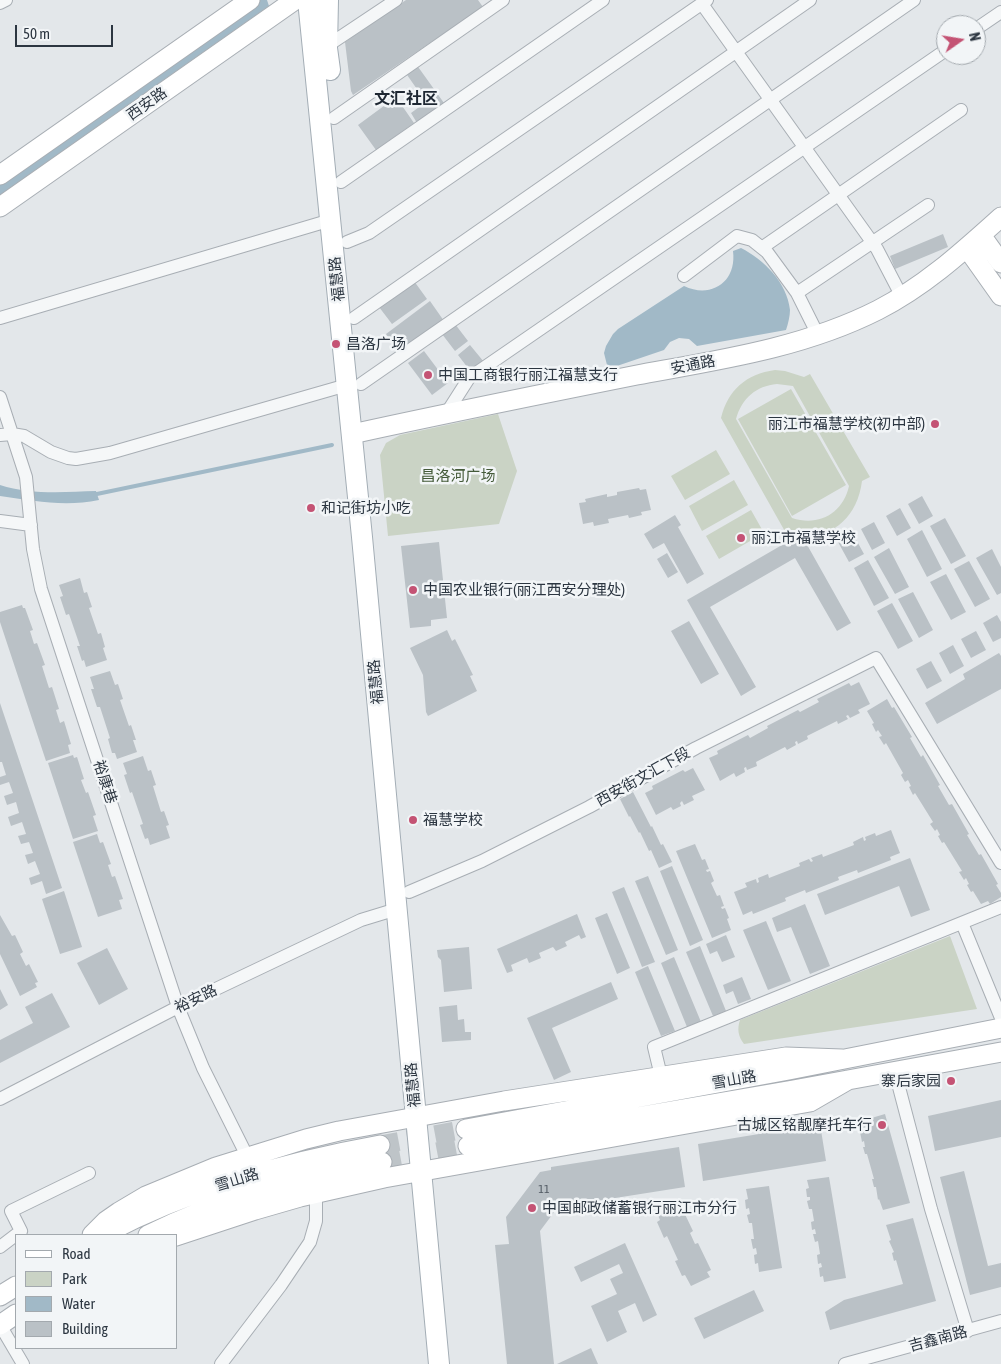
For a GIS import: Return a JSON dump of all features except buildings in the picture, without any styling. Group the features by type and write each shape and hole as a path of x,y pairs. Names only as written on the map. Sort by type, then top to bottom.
{"main road":[{"name":"西安路","path":"0,175 250,0"},
{"name":"西安路","path":"0,208 295,0"},
{"name":"福慧路","path":"308,0 331,220 354,384 409,892 423,1116"},
{"name":"福慧路","path":"328,0 328,46 354,318 354,384"},
{"name":"安通路","path":"359,432 762,351 818,335 861,318 902,297 938,273 1001,217"},
{"path":"981,235 1001,263"},
{"path":"967,248 1001,296"},
{"name":"福慧路","path":"359,432 397,909 452,1364"},
{"name":"雪山路","path":"1001,1028 842,1059 467,1138 848,1080 1001,1052"},
{"path":"93,1234 113,1216 146,1196 188,1178 247,1156 331,1133 786,1056 842,1059"},
{"path":"178,1235 255,1210 316,1193 428,1169 810,1102 848,1080"},
{"name":"雪山路","path":"103,1234 174,1201 284,1166 381,1153 329,1172 257,1192 206,1209 150,1234"},
{"name":"福慧路","path":"428,1169 439,1364"},
{"path":"0,1296 15,1287"},
{"path":"0,1325 15,1315"}],"street":[{"path":"0,3 6,0"},
{"path":"328,46 396,0"},
{"path":"334,118 503,0"},
{"path":"341,182 603,0"},
{"path":"354,318 810,0"},
{"path":"6,435 31,439 59,456 76,460 110,453 354,384 771,100 914,0"},
{"path":"347,242 369,233 704,2 736,52 873,242 902,297"},
{"path":"986,22 1001,12"},
{"path":"446,414 469,378 936,57"},
{"path":"763,247 961,110"},
{"path":"797,293 928,206"},
{"path":"0,318 331,220"},
{"path":"684,276 736,236 752,240 763,247 797,293 818,335"},
{"name":"裕康巷","path":"0,397 6,435 26,477 40,586 178,1008 203,1068 247,1156"},
{"path":"0,521 31,520"},
{"name":"西安街文汇下段","path":"409,892 482,861 589,807 698,747 876,658 1001,864"},
{"path":"661,1076 654,1047 1001,906"},
{"name":"裕安路","path":"0,1099 178,1008 361,920 397,909"},
{"path":"962,923 1001,1018"},
{"path":"895,1072 931,1209 968,1331"},
{"path":"18,1234 22,1231 11,1211 89,1173"},
{"path":"221,1364 282,1285 310,1242 316,1221 316,1193"},
{"path":"0,1247 15,1236"},
{"name":"吉鑫南路","path":"845,1364 1001,1321"},
{"path":"0,1325 23,1364"}],"green space":[{"path":"785,371 804,377 810,374 870,477 862,481 859,495 847,518 827,532 815,536 802,537 787,535 721,418 728,399 740,385 755,375 765,372","holes":["777,384 793,386 849,486 841,504 835,510 828,516 811,521 792,518 736,419 746,399 756,390"]},
{"path":"791,389 846,485 792,516 738,419"},
{"name":"昌洛河广场","path":"498,414 517,471 499,524 388,536 380,455 386,443 400,435"},
{"path":"716,450 730,474 685,500 671,476"},
{"path":"734,480 748,505 702,531 689,506"},
{"path":"751,510 764,533 719,559 706,536"},
{"path":"950,936 977,1009 744,1044 740,1038 738,1029 740,1020"}],"water":[{"path":"258,0 267,0 269,6 0,195 0,182"},
{"path":"741,248 766,266 784,290 790,310 786,330 697,346 689,339 679,338 670,342 664,350 608,369 604,353 613,334 618,329 684,286 694,290 704,290 720,285 731,271 733,251"},
{"path":"0,485 35,492 96,491 99,500 62,503 0,496"}],"waterway":[{"path":"92,495 332,445"}],"tunnel":[{"path":"380,1145 466,1129"},
{"path":"382,1162 468,1146"}],"place":[{"name":"昌洛广场","path":"336,344"},
{"name":"中国工商银行丽江福慧支行","path":"428,375"},
{"name":"丽江市福慧学校(初中部)","path":"935,424"},
{"name":"和记街坊小吃","path":"311,508"},
{"name":"丽江市福慧学校","path":"741,538"},
{"name":"中国农业银行(丽江西安分理处)","path":"413,590"},
{"name":"福慧学校","path":"413,820"},
{"name":"寨后家园","path":"951,1081"},
{"name":"古城区铭靓摩托车行","path":"882,1125"},
{"name":"中国邮政储蓄银行丽江市分行","path":"532,1208"}],"district":[{"name":"文汇社区","path":"406,99"}]}
